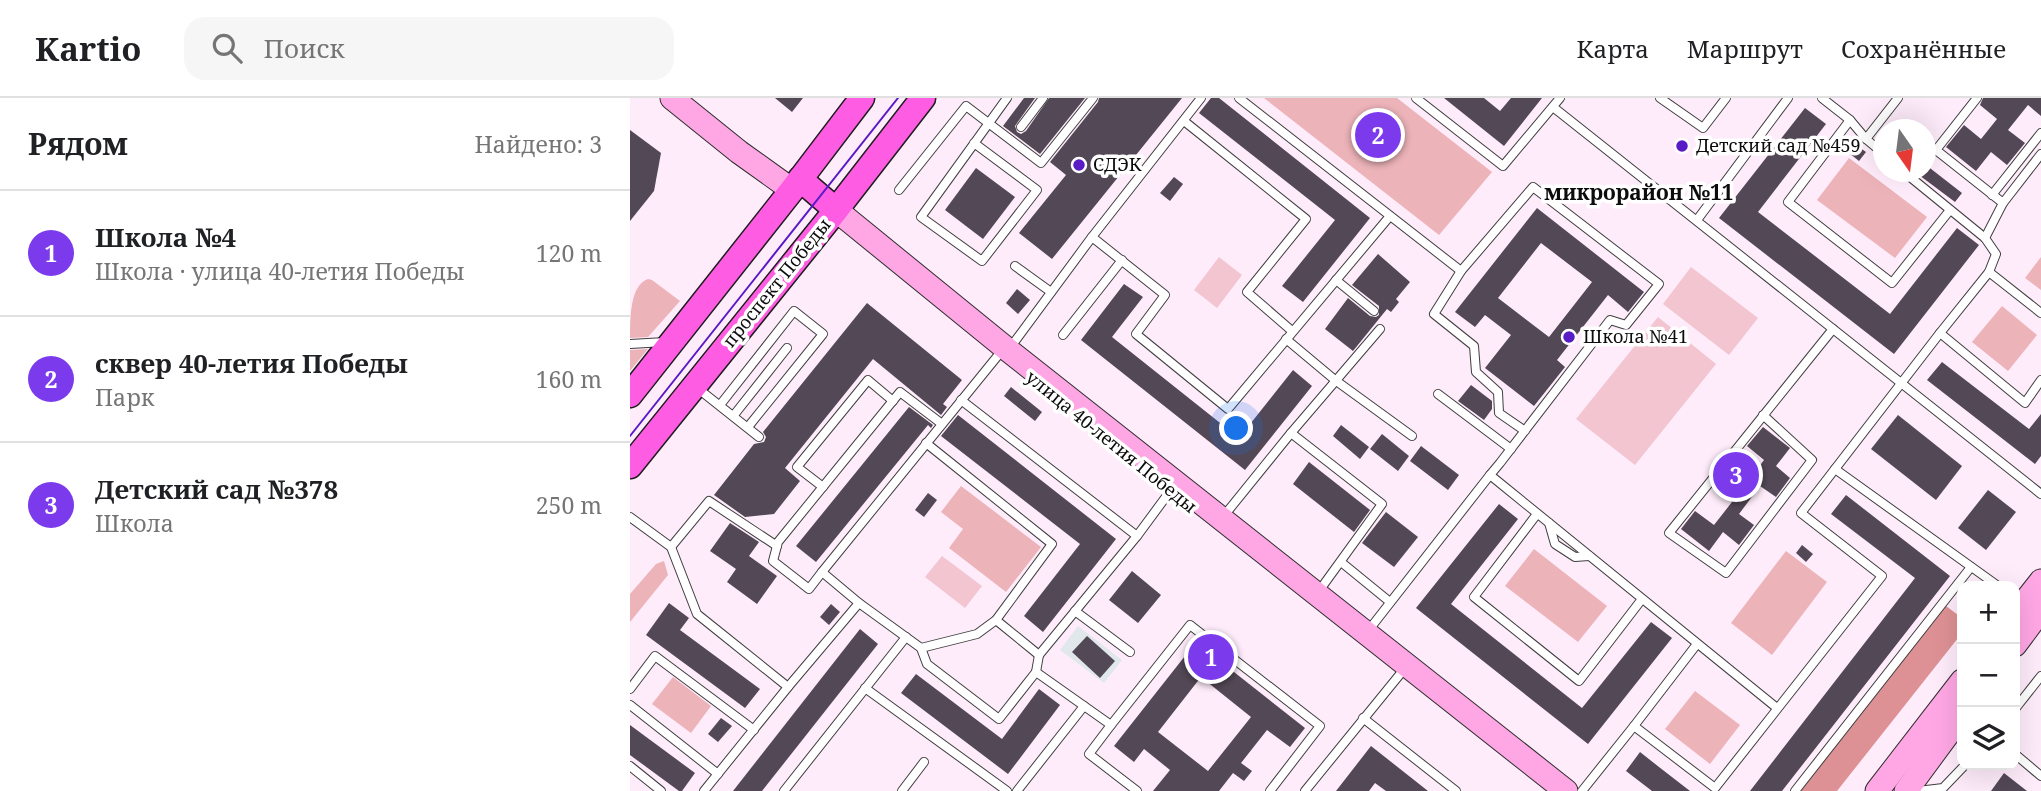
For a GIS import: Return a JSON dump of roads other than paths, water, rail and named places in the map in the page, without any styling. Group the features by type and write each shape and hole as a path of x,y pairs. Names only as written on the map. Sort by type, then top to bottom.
{"main road":[{"path":"630,394 862,98"},
{"name":"проспект Победы","path":"630,466 923,98"},
{"name":"улица 40-летия Победы","path":"796,185 832,214"}],"street":[{"name":"улица 40-летия Победы","path":"671,98 738,152 796,185"},
{"name":"улица 40-летия Победы","path":"691,98 796,185"},
{"name":"улица 40-летия Победы","path":"832,214 1171,490 1317,593 1367,632 1404,669 1548,791"},
{"path":"1004,352 1219,523"},
{"name":"улица 40-летия Победы","path":"1219,523 1404,669 1566,791"},
{"path":"2015,644 2041,581"},
{"path":"1877,791 1957,687"},
{"path":"1906,791 1957,722"}],"lane":[{"path":"974,143 1037,190 982,261 920,217 988,123 1007,98"},
{"path":"1021,127 1043,98"},
{"path":"898,190 966,106 1041,163 1093,98"},
{"path":"942,424 900,392 778,542 774,561 809,589 822,572 942,424 961,400 1004,352 1201,98"},
{"path":"1239,98 1461,271"},
{"path":"1416,98 1503,166 1560,98"},
{"path":"1660,98 1703,128 1726,98"},
{"path":"1697,220 1788,98"},
{"path":"1866,139 1898,98"},
{"path":"1977,98 1936,150 2003,203"},
{"path":"1824,99 1850,120 1873,145"},
{"path":"1553,107 2040,491"},
{"path":"1850,120 1788,202 1892,283 1950,210"},
{"path":"1184,121 1306,219 1247,292 1292,331"},
{"path":"1992,195 2041,133"},
{"path":"1985,238 2003,203 2041,155"},
{"path":"1634,726 1715,788 1882,576 1801,513 1989,272 1996,254 1985,238 1916,182"},
{"path":"1367,632 1511,449 1525,431 1610,320 1626,325 1659,284 1533,187 1461,271 1434,314 1474,346 1476,372 1498,392 1499,413 1525,431"},
{"path":"1092,237 1165,295 1136,334 1228,409 1391,216"},
{"path":"1063,335 1122,260"},
{"path":"1015,266 1051,292"},
{"path":"1989,272 2041,313"},
{"path":"1336,280 1374,311"},
{"path":"720,405 794,311 823,334 748,427"},
{"path":"1219,523 1380,329"},
{"path":"1763,415 1812,460 1726,573 1669,533 1763,415 1833,329"},
{"path":"1940,333 2025,403 2041,380"},
{"path":"1286,339 1335,380 1412,436"},
{"path":"630,344 673,341"},
{"path":"734,415 787,348"},
{"path":"823,487 794,464 868,380 893,401"},
{"path":"694,386 760,437"},
{"path":"1438,394 1511,449"},
{"path":"961,400 1137,536"},
{"path":"1291,433 1382,505 1317,593"},
{"path":"921,648 977,634 996,620 1052,544 926,443"},
{"path":"1835,469 1991,581"},
{"path":"1490,475 1777,708"},
{"path":"822,572 921,648 927,664 999,719 1036,672 1039,654 1137,536 1171,490"},
{"path":"671,547 709,501 777,546"},
{"path":"1537,514 1474,597 1579,681 1642,599"},
{"path":"630,517 671,547 697,614 788,687"},
{"path":"1341,562 1390,602"},
{"path":"1796,791 1971,567"},
{"path":"704,791 859,603"},
{"path":"1075,611 1130,652"},
{"path":"996,620 1039,654"},
{"path":"1137,791 1089,754 1190,625 1320,726 1270,791"},
{"path":"785,791 906,637"},
{"path":"1582,791 1697,644"},
{"path":"718,774 630,704 635,695 630,690 654,656 754,730"},
{"path":"1304,791 1404,669"},
{"path":"1036,672 1111,726"},
{"path":"2017,707 2041,676"},
{"path":"866,688 1007,791"},
{"path":"1017,791 1084,706"},
{"path":"1363,718 1456,791"},
{"path":"2020,758 2041,776"},
{"path":"902,791 924,762"},
{"path":"630,766 661,791"},
{"path":"1919,791 1943,789 1960,770"}],"tram line":[{"path":"630,436 898,98"}],"place":[{"name":"сквер 40-летия Победы","path":"1378,135"},
{"name":"Детский сад №459","path":"1682,146"},
{"name":"СДЭК","path":"1079,165"},
{"name":"Школа №41","path":"1569,337"},
{"name":"Детский сад №378","path":"1736,475"},
{"name":"Школа №4","path":"1211,657"}],"district":[{"name":"микрорайон №11","path":"1639,193"}]}
